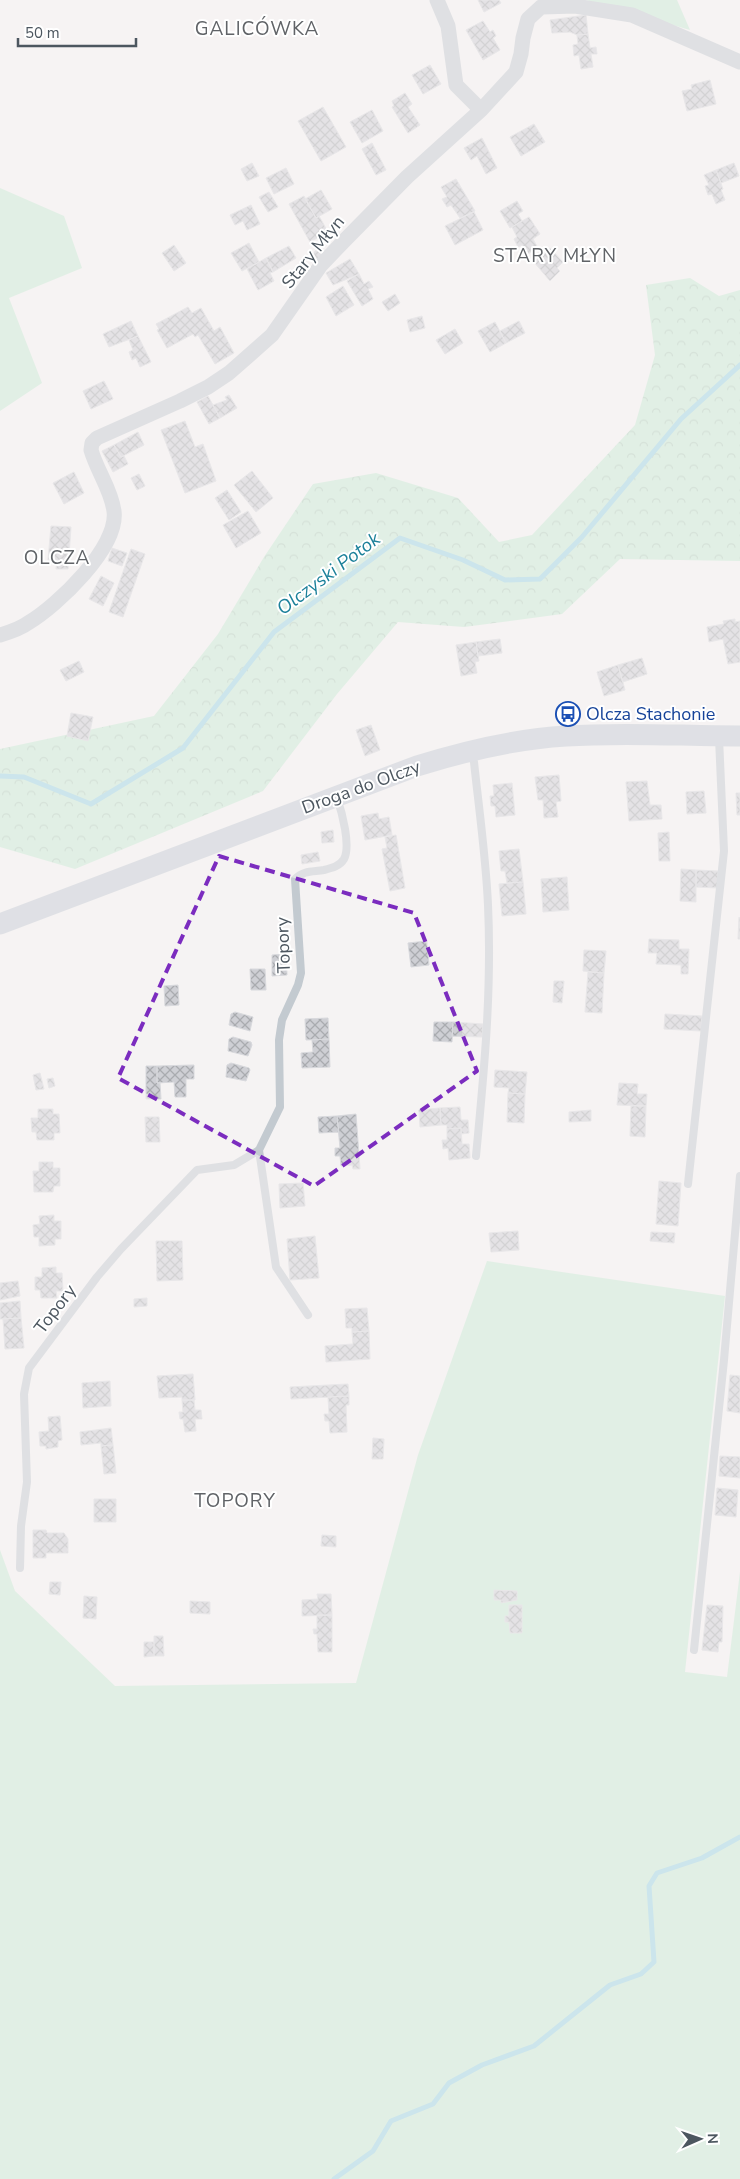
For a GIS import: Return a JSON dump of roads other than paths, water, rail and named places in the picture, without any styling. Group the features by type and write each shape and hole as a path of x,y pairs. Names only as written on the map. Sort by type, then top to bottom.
{"street":[{"path":"437,0 448,26 456,85 481,110"},
{"name":"Stary Młyn","path":"0,635 28,624 48,609 92,566 108,536 114,512 108,489 91,450 92,443 97,438 208,387 240,364 272,335 321,265 407,178 481,110 516,72 522,54 523,38 528,19 541,7 575,6 632,15 740,62"},
{"name":"Droga do Olczy","path":"0,924 417,766 470,751 519,741 565,736 730,736"}],"lane":[{"path":"688,1184 724,851 730,736"},
{"path":"470,751 474,762 488,904 488,1029 476,1156"},
{"name":"Topory","path":"20,1568 21,1526 27,1482 24,1394 29,1368 103,1270 197,1170 234,1165 259,1150 280,1107 279,1040 282,1020 298,985 301,973 296,879 306,872 335,867 345,858 347,849 336,796"},
{"path":"259,1150 276,1267 308,1315"},
{"path":"694,1650 724,1360 740,1176"}],"waterway":[{"name":"Olczyski Potok","path":"0,776 24,777 91,804 183,748 274,632 400,538 463,560 505,580 540,579 582,537 681,419 740,365"},
{"path":"334,2179 373,2151 391,2121 433,2104 449,2083 482,2065 534,2046 610,1985 641,1974 654,1962 649,1886 657,1873 702,1858 740,1837"}],"place":[{"name":"Olcza Stachonie","path":"568,714"}],"district":[{"name":"GALICÓWKA","path":"257,28"},
{"name":"STARY MŁYN","path":"555,255"},
{"name":"OLCZA","path":"57,557"},
{"name":"TOPORY","path":"235,1500"}]}
